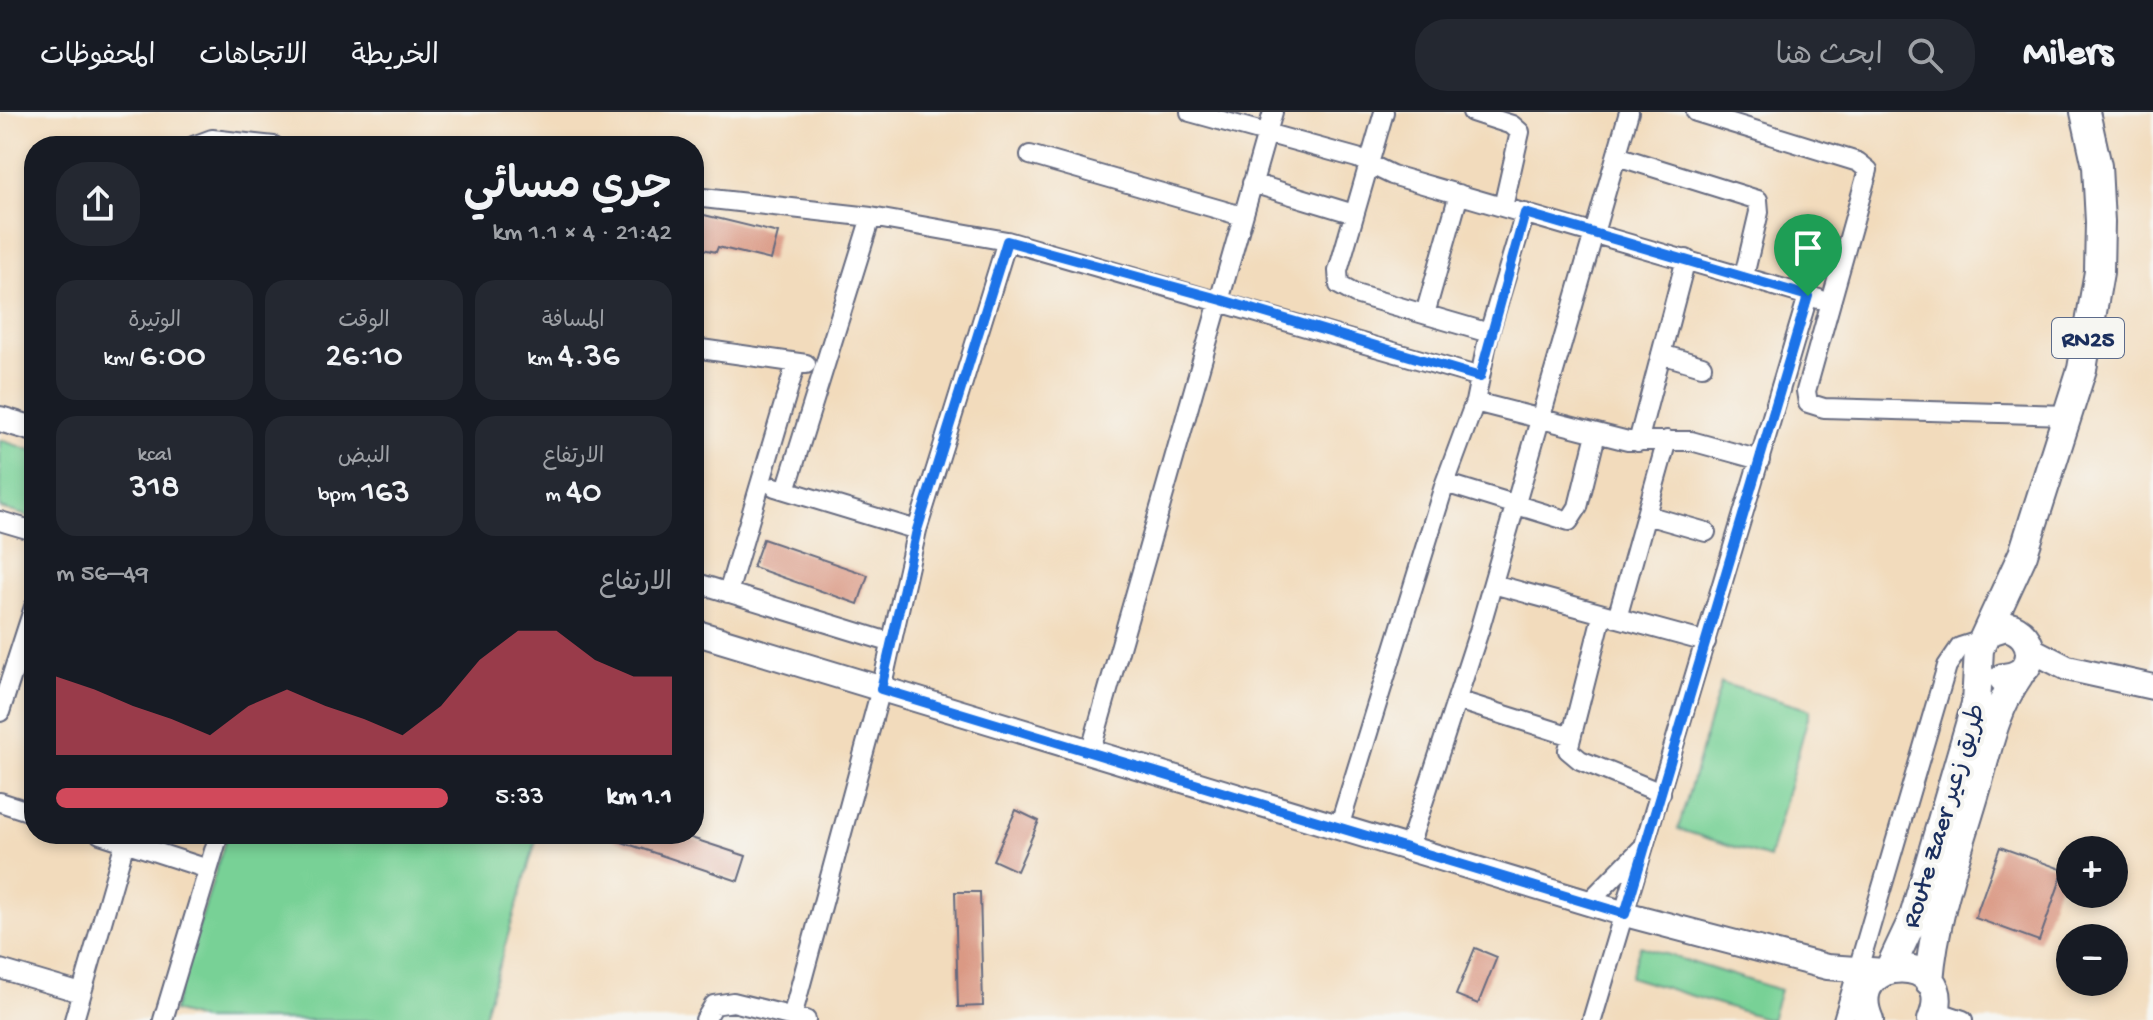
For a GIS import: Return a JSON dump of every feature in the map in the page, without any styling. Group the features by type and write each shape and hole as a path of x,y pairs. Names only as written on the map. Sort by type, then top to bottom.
{"main road":[{"name":"Route Zaer طريق زعير","path":"1866,997 1918,904 1972,716 1980,682 1983,644 2023,554 2069,415 2089,334 2099,272 2100,195 2085,112"},
{"path":"0,419 24,426"},
{"name":"Route Zaer طريق زعير","path":"1934,1016 1937,1001 1929,981 1931,953 1944,897 1999,712 2025,656 2019,604 2023,554"},
{"path":"2025,656 1999,678 1991,674 1983,644 2006,626 2025,656 2153,687"},
{"path":"704,635 1625,914 1827,967 1866,997 1907,968 1929,981"}],"street":[{"path":"1190,112 1370,163 1392,175 1831,303"},
{"path":"1090,753 1222,300 1242,216 1273,112"},
{"path":"1384,112 1338,271 1339,285 1355,294 1489,333"},
{"path":"1472,112 1506,117 1520,132 1503,207"},
{"path":"1408,849 1493,584 1629,112"},
{"path":"1696,112 1858,162 1868,170 1806,391 1808,403 1814,406 2069,415"},
{"path":"1030,155 1242,216"},
{"path":"1617,156 1758,200 1759,212 1744,276"},
{"path":"1252,183 1354,214"},
{"path":"1425,314 1459,194"},
{"path":"704,198 871,217 1007,241 1222,300 1480,377"},
{"path":"1339,827 1445,483 1475,402 1489,333 1525,213"},
{"path":"786,490 871,217"},
{"path":"705,1020 714,1005 723,1002 799,1018 917,530 1007,241"},
{"path":"1638,442 1686,259"},
{"path":"1592,1020 1808,296"},
{"path":"704,349 824,367"},
{"path":"1661,354 1702,366"},
{"path":"728,593 796,363"},
{"path":"1475,402 1596,434 1638,442 1691,441 1760,460"},
{"path":"1445,483 1563,520 1573,518 1596,434"},
{"path":"1661,793 1580,760 1568,750 1646,515 1667,440"},
{"path":"761,482 917,530"},
{"path":"1646,515 1706,532"},
{"path":"0,521 24,528"},
{"path":"1493,584 1706,642"},
{"path":"704,585 889,642"},
{"path":"1866,997 1947,666 1960,647 1983,644"},
{"path":"0,712 24,655"},
{"path":"1457,700 1571,736"},
{"path":"0,802 24,810"},
{"path":"74,1020 124,844"},
{"path":"131,844 208,869"},
{"path":"163,1020 216,844"},
{"path":"1589,902 1645,845"},
{"path":"2,976 81,993"},
{"path":"1934,1016 1963,1020"}],"green space":[{"path":"0,440 24,448 24,515 0,508"},
{"path":"1721,683 1810,710 1769,858 1678,829"},
{"path":"224,844 535,844 484,1016 480,1020 202,1020 173,1011"},
{"path":"1640,946 1780,990 1771,1020 1630,977"}],"building":[{"path":"704,215 778,233 771,260 718,247 716,252 704,249"},
{"path":"763,539 868,575 858,604 753,567"},
{"path":"1016,810 1039,821 1017,871 993,860"},
{"path":"704,842 746,856 738,881 628,844"},
{"path":"2000,847 2056,867 2056,893 2039,941 1975,918"},
{"path":"955,892 980,892 983,1006 958,1007"},
{"path":"1475,948 1497,957 1478,1004 1456,995"}],"route":[{"path":"1525,213 1808,296 1625,914 881,689 889,642 917,530 1007,241 1048,255 1147,278 1480,377 1489,333 1525,213"}]}
